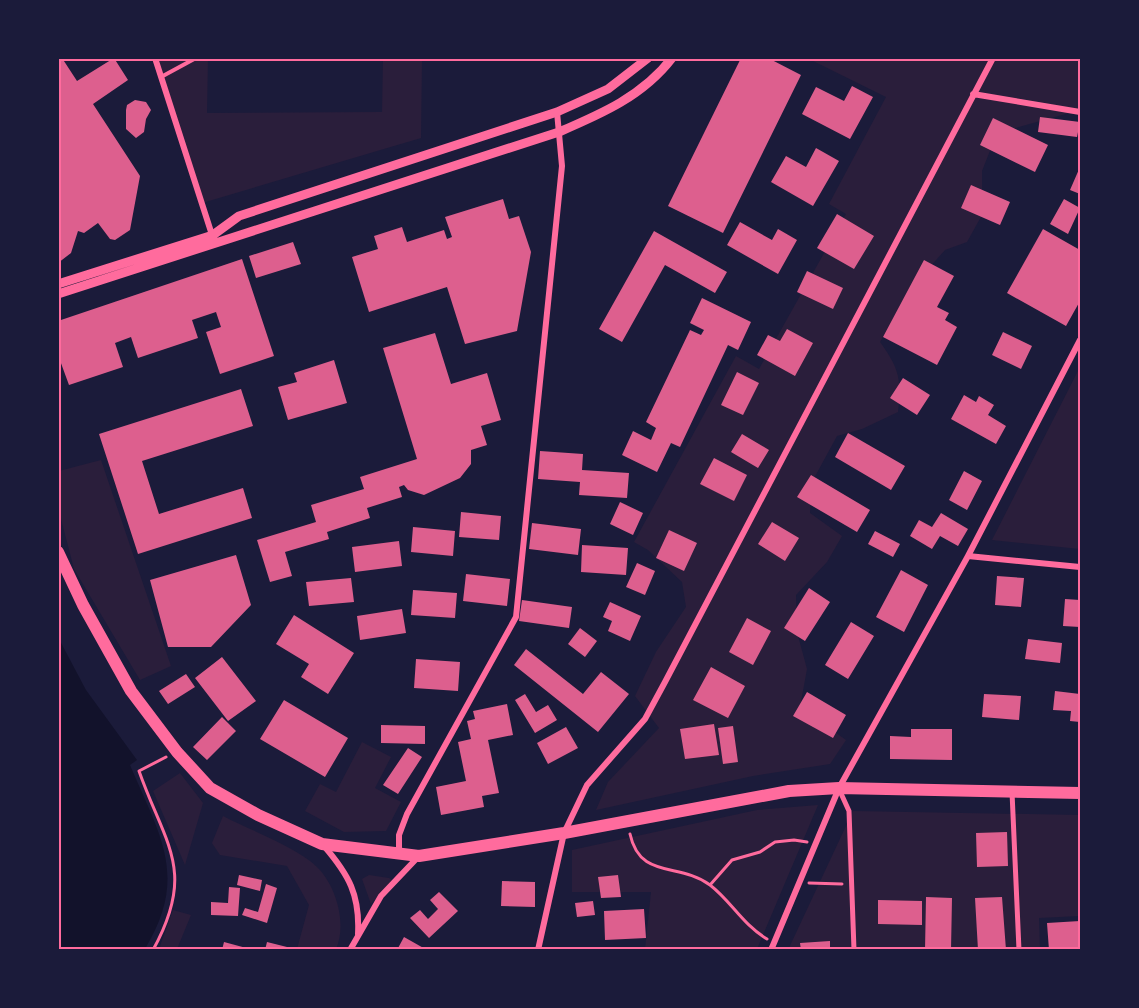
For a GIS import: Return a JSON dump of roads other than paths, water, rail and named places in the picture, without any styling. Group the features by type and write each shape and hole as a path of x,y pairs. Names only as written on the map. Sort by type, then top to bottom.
{"main road":[{"path":"58,552 83,605 131,691 177,752 210,788 258,815 322,844 419,856 564,833 789,791 839,788 1080,793"}],"street":[{"path":"155,58 214,240"},
{"path":"58,294 214,240 239,216 557,112 608,89 648,58"},
{"path":"58,284 214,240 559,132 612,109 634,95 672,58"},
{"path":"538,950 564,833 587,785 645,719 993,58"},
{"path":"973,94 1080,112"},
{"path":"399,854 399,835 407,814 516,617 562,166 557,112"},
{"path":"772,946 839,788 968,556 1080,340"},
{"path":"968,556 1080,567"},
{"path":"839,788 849,811 854,950"},
{"path":"1011,791 1019,950"},
{"path":"322,844 344,869 359,909 358,934"},
{"path":"350,950 381,896 419,856"}],"lane":[{"path":"161,77 196,58"}]}
